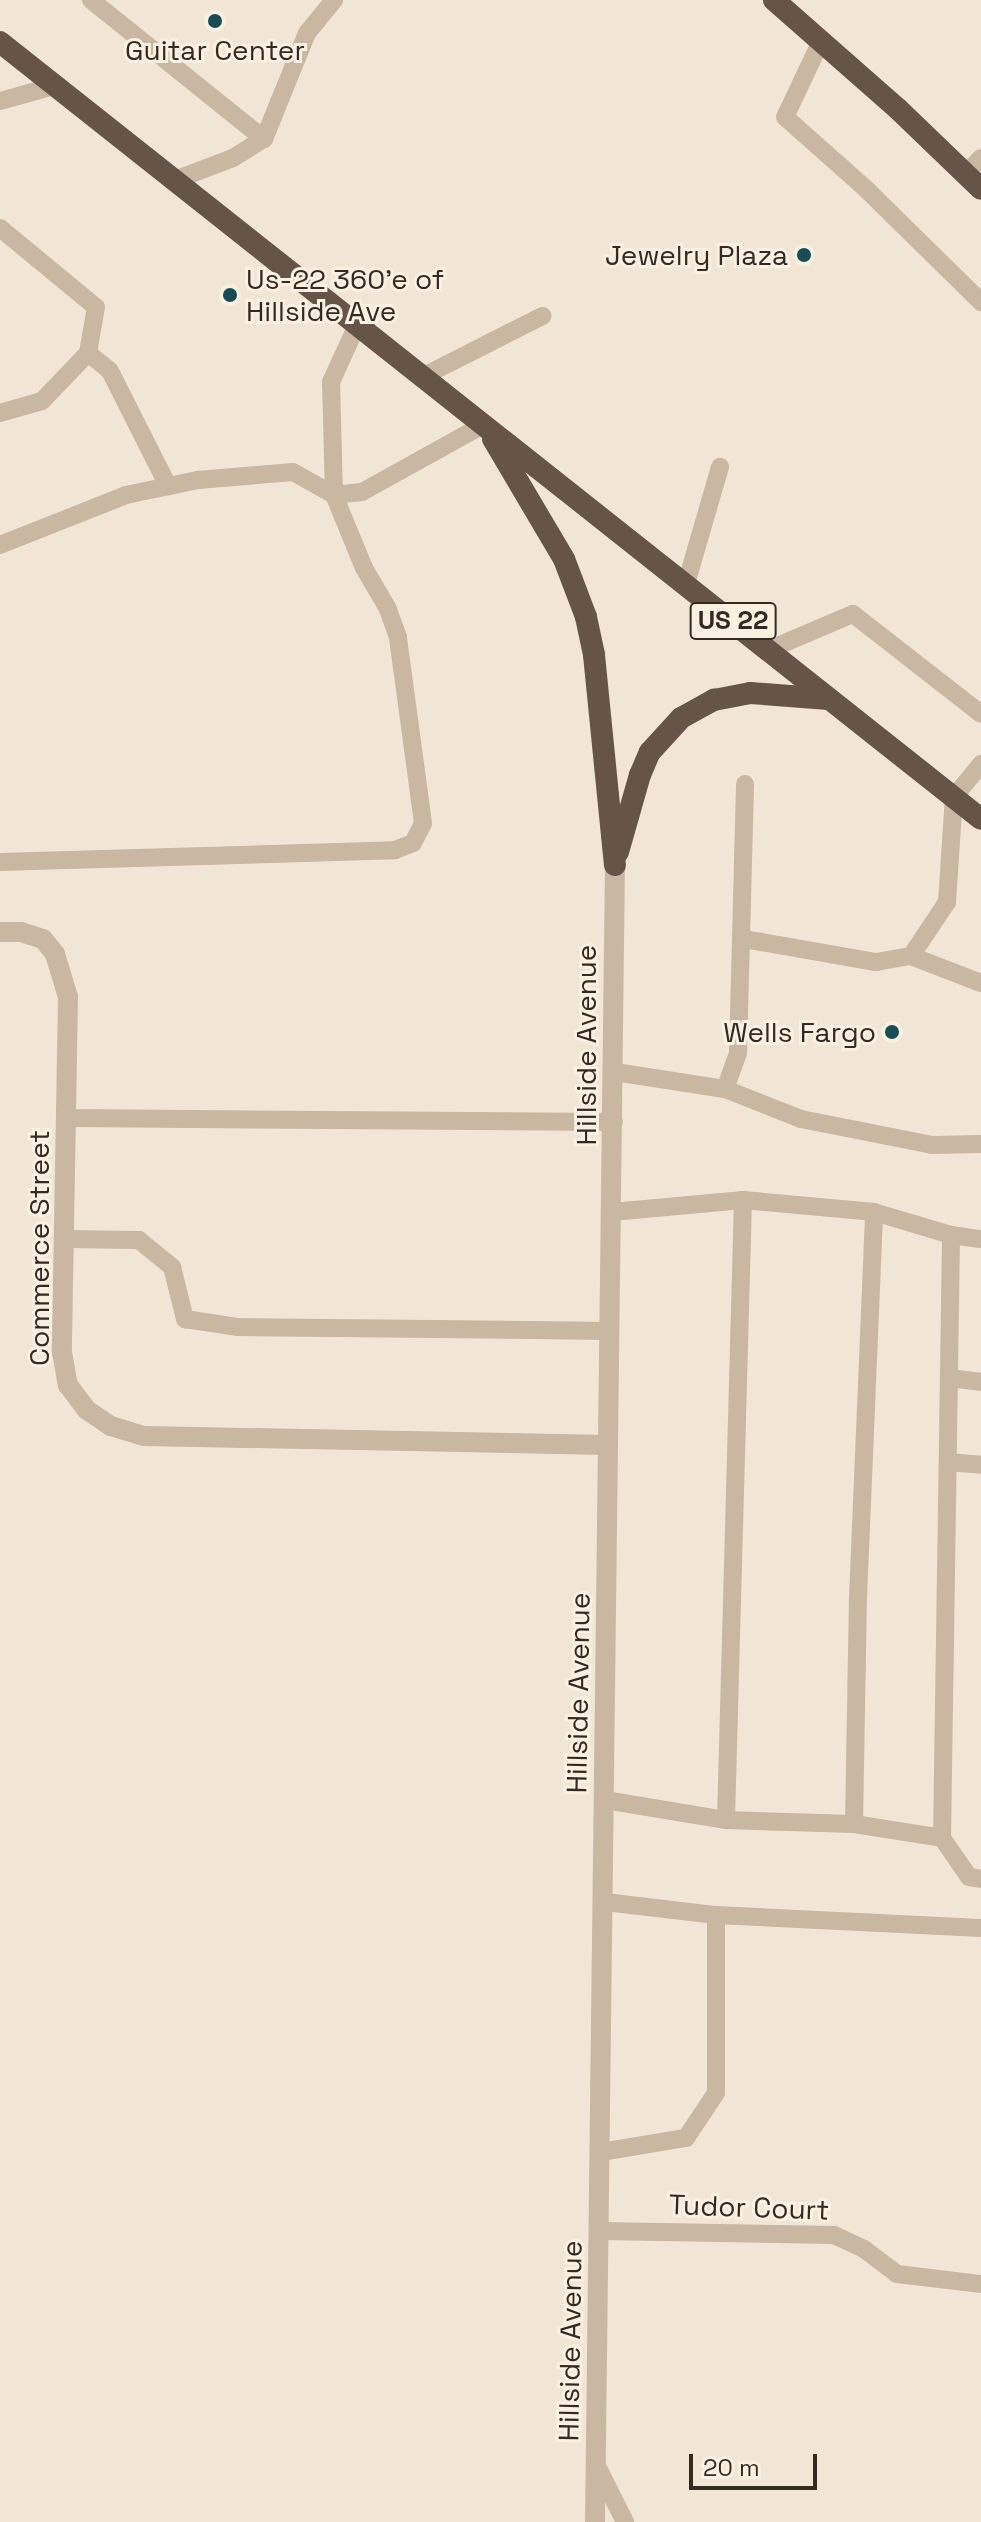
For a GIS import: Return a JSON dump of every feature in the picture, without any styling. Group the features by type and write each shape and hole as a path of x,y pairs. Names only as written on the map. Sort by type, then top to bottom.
{"highway":[{"path":"774,0 976,174"},
{"name":"US 22","path":"0,42 981,819"},
{"path":"483,425 546,525 576,586 586,617 594,655 615,865"},
{"path":"615,865 640,775 650,752 681,718 714,700 750,693 830,699"}],"street":[{"name":"Hillside Avenue","path":"595,2522 605,1902 615,865"},
{"name":"Commerce Street","path":"0,932 21,932 43,939 55,954 64,975 68,997 62,1352 68,1385 87,1410 111,1426 144,1436 608,1445"}],"lane":[{"path":"91,0 264,139"},
{"path":"175,180 233,158 264,139 307,33 334,0"},
{"path":"821,41 785,117 865,188 981,302"},
{"path":"0,101 54,86"},
{"path":"0,228 96,307 88,353 42,401 0,413"},
{"path":"422,377 542,316"},
{"path":"0,862 395,850 413,843 423,823 398,637 388,609 364,568 334,495 331,382 357,325"},
{"path":"88,353 110,371 168,486"},
{"path":"0,545 126,495 198,480 293,472 334,495 362,492 483,425"},
{"path":"686,584 720,467"},
{"path":"768,650 853,614 981,714"},
{"path":"911,956 947,902 954,797 981,764"},
{"path":"725,1089 738,1053 744,939 745,784"},
{"path":"744,939 876,962 911,956 981,983"},
{"path":"615,1072 725,1089 801,1119 932,1145 981,1144"},
{"path":"66,1118 614,1122"},
{"path":"612,1212 743,1200 874,1212 951,1235 981,1239"},
{"path":"726,1820 743,1200"},
{"path":"854,1824 858,1598 874,1212"},
{"path":"951,1235 942,1838 969,1877 981,1879"},
{"path":"64,1239 139,1240 172,1267 185,1319 238,1327 610,1331"},
{"path":"949,1378 981,1382"},
{"path":"948,1462 981,1465"},
{"path":"605,1800 726,1820 854,1824 942,1838"},
{"path":"605,1902 716,1915 981,1928"},
{"path":"601,2152 686,2138 716,2093 716,1915"},
{"name":"Tudor Court","path":"600,2231 834,2235 864,2249 897,2274 981,2284"},
{"path":"596,2464 625,2522"}],"place":[{"name":"Guitar Center","path":"215,21"},
{"name":"Jewelry Plaza","path":"804,255"},
{"name":"Us-22 360'e of Hillside Ave","path":"230,295"},
{"name":"Wells Fargo","path":"892,1032"}]}
